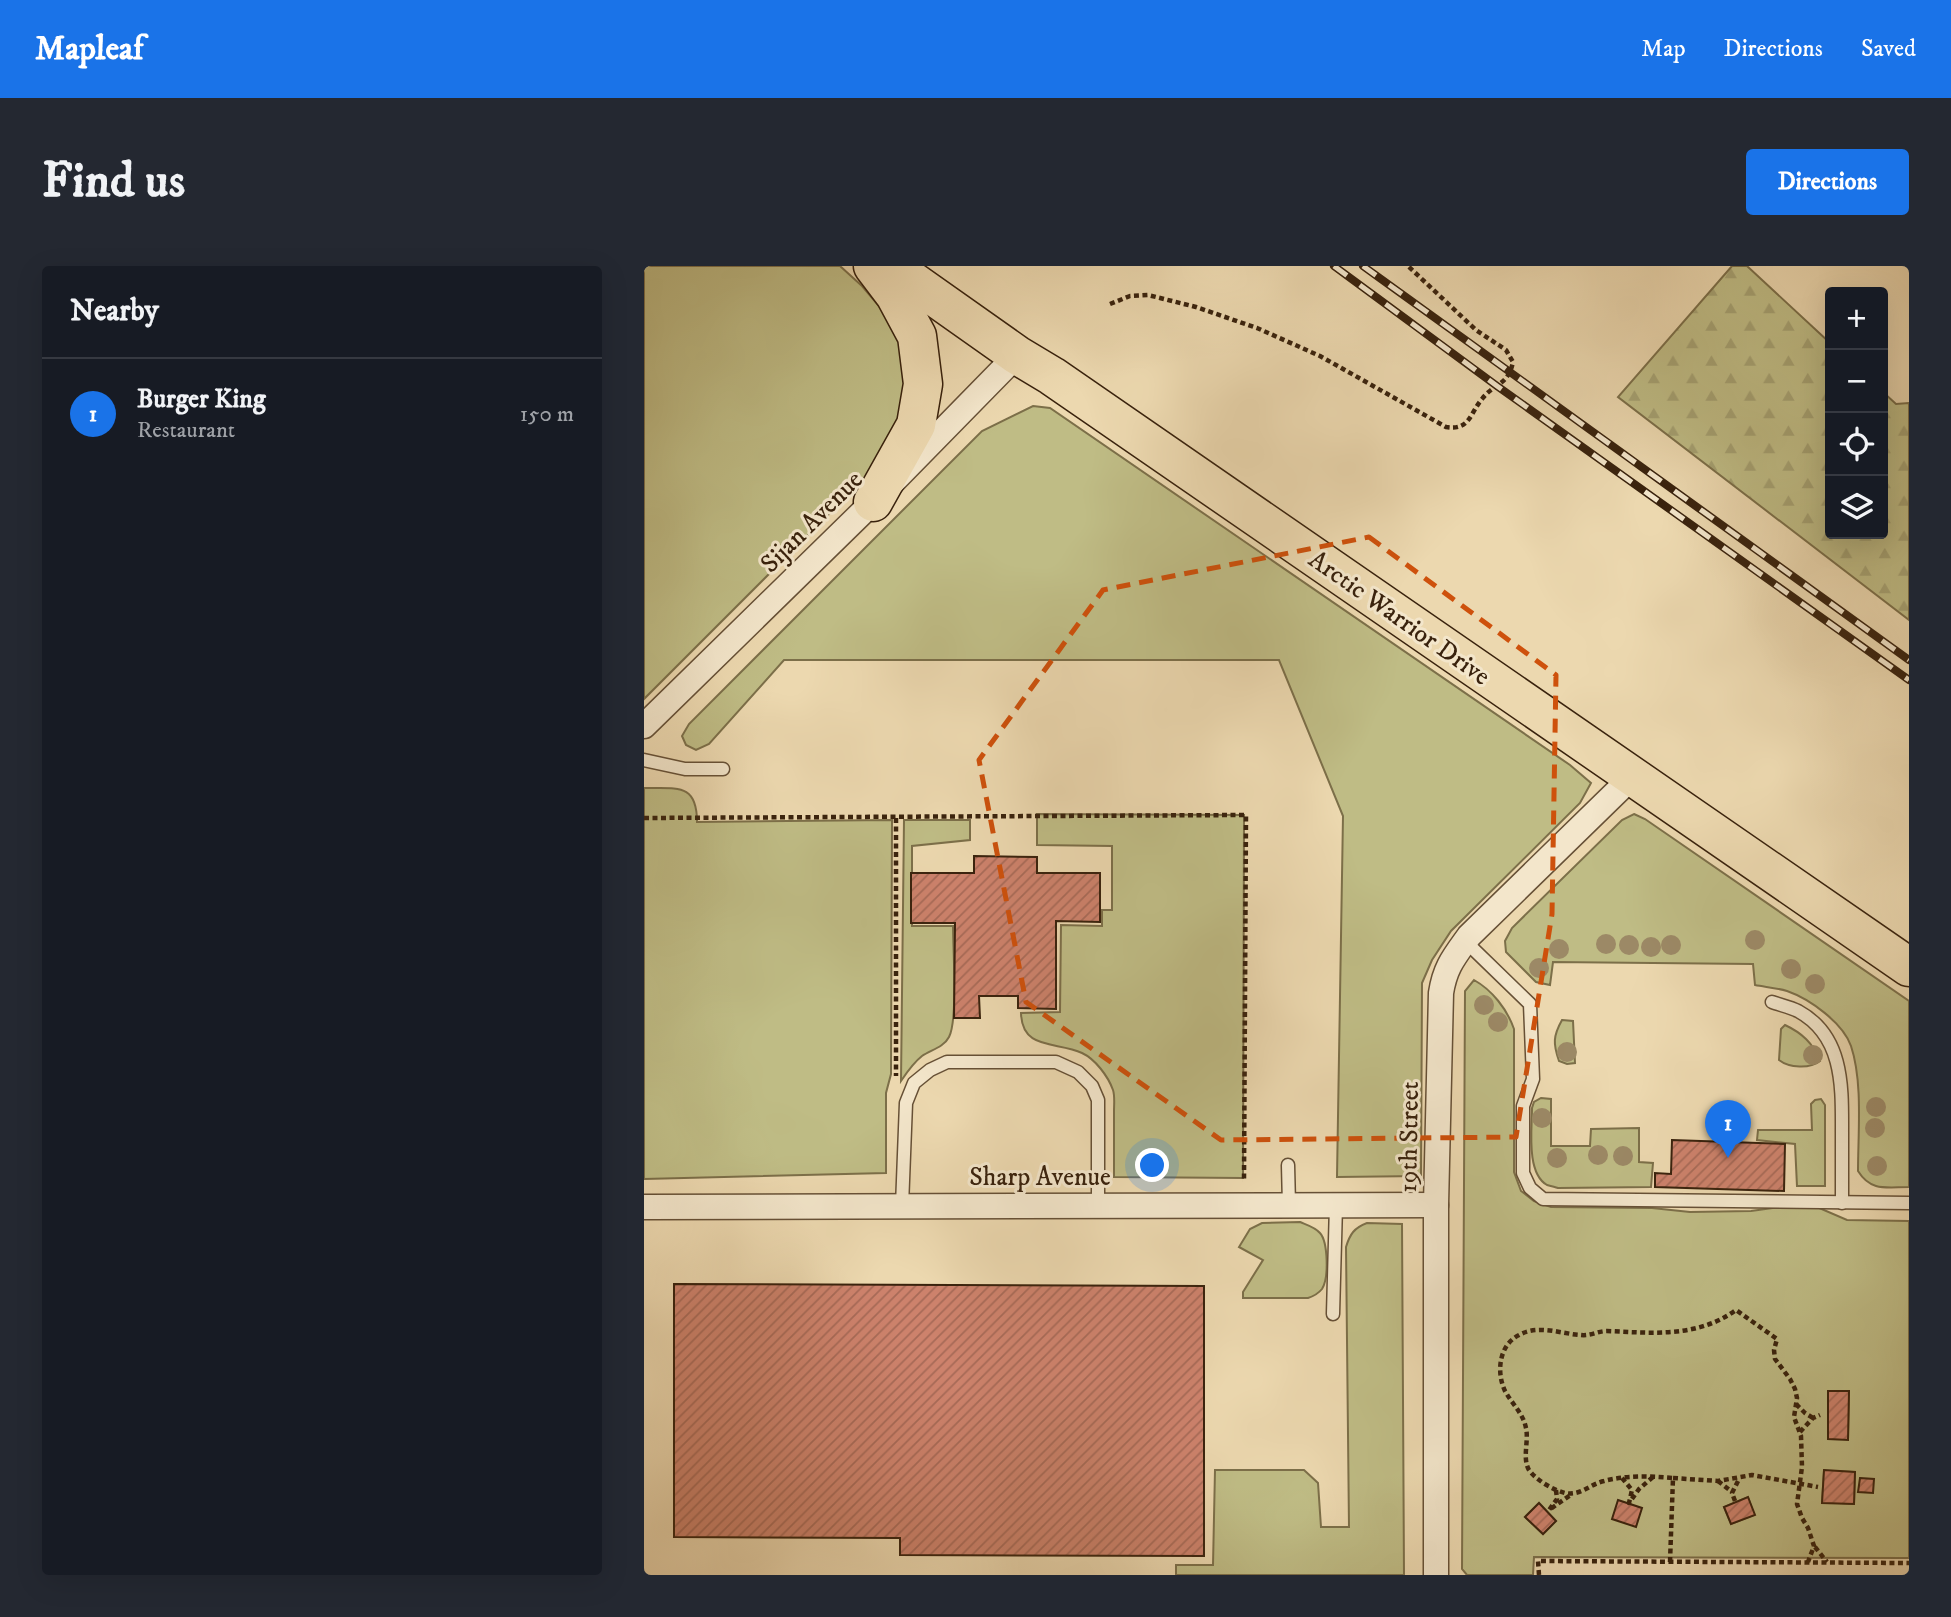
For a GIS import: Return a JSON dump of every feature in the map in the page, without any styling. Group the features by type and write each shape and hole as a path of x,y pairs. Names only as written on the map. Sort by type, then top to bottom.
{"main road":[{"path":"873,266 895,295 917,336 923,384 916,425 873,502"},
{"name":"Arctic Warrior Drive","path":"891,266 1909,967"}],"street":[{"name":"Sijan Avenue","path":"644,726 873,502 1017,355"},
{"name":"19th Street","path":"1436,1575 1436,1205 1441,993 1444,975 1452,958 1465,941 1632,777"},
{"name":"Sharp Avenue","path":"644,1207 1436,1205"}],"lane":[{"path":"644,760 685,769 723,769"},
{"path":"1465,941 1530,1004 1533,1079 1523,1106 1523,1173 1530,1188 1543,1199 1909,1203"},
{"path":"1772,1002 1798,1011 1818,1027 1838,1062 1842,1084 1842,1203"},
{"path":"902,1206 906,1103 914,1083 930,1070 947,1062 1056,1062 1078,1072 1091,1086 1098,1100 1098,1206"},
{"path":"1288,1165 1289,1205"},
{"path":"1333,1314 1336,1205"}],"path":[{"path":"1110,304 1130,296 1148,295 1196,307 1258,328 1320,356 1446,426 1456,428 1465,424 1482,397 1511,373 1513,362 1506,350 1476,330 1408,266"},
{"path":"644,818 1246,815 1244,1180"},
{"path":"896,818 896,1078"},
{"path":"1231,1180 1288,1180"},
{"path":"1818,1487 1799,1484 1764,1476 1752,1475 1718,1481 1654,1477 1602,1481 1581,1492 1563,1493 1536,1477 1529,1469 1526,1461 1528,1436 1525,1422 1505,1390 1501,1358 1503,1348 1509,1340 1533,1330 1590,1335 1603,1331 1637,1334 1695,1330 1713,1324 1736,1310 1777,1339 1775,1359 1795,1389 1794,1417 1800,1433 1802,1467 1799,1484 1797,1504 1814,1546 1827,1562"},
{"path":"1796,1404 1813,1418"},
{"path":"1800,1433 1806,1424 1820,1415"},
{"path":"1622,1478 1632,1490 1629,1503 1639,1489 1654,1477"},
{"path":"1670,1562 1673,1478"},
{"path":"1732,1493 1736,1482 1741,1478"},
{"path":"1718,1481 1732,1493 1735,1501"},
{"path":"1555,1489 1557,1499 1549,1510 1572,1493"},
{"path":"1808,1562 1814,1546"},
{"path":"1539,1575 1538,1561 1909,1563"}],"highlighted area":[{"path":"1369,537 1556,675 1552,914 1516,1137 1221,1140 1026,1002 979,760 1103,590"}],"green space":[{"path":"644,266 840,266 862,286 890,319 905,352 910,394 883,460 644,699"},
{"path":"1732,266 1747,266 1825,338 1825,539 1888,539 1888,397 1896,404 1909,403 1909,620 1618,397"},
{"path":"1033,406 1050,408 1570,765 1591,783 1580,803 1451,931 1432,960 1422,983 1421,1176 1337,1177 1343,816 1279,660 784,660 709,744 696,750 686,745 682,736 689,724 982,431"},
{"path":"644,788 675,789 689,794 696,809 697,822 892,820 891,1074 886,1093 886,1173 644,1179"},
{"path":"1037,814 1244,815 1243,1178 1114,1177 1114,1098 1108,1079 1096,1064 1082,1053 1042,1043 1027,1034 1021,1013 1060,1012 1061,925 1102,926 1102,910 1112,910 1112,846 1037,845"},
{"path":"1634,814 1909,1001 1909,1187 1874,1185 1858,1171 1857,1075 1847,1037 1825,1013 1806,1000 1787,991 1755,985 1753,964 1553,962 1550,985 1536,982 1506,952 1505,941 1512,928 1622,820"},
{"path":"904,820 970,820 970,840 912,846 912,926 953,926 954,1000 949,1037 941,1046 919,1059 901,1081"},
{"path":"1474,980 1481,984 1498,1001 1514,1029 1514,1172 1521,1191 1534,1201 1551,1207 1652,1208 1690,1212 1751,1211 1788,1206 1817,1207 1847,1220 1909,1221 1909,1558 1534,1557 1533,1575 1467,1575 1462,1569 1465,991","holes":["1829,1391 1849,1392 1848,1439 1828,1439","1824,1471 1855,1472 1854,1504 1822,1502","1748,1497 1754,1515 1731,1524 1724,1507","1539,1503 1556,1521 1543,1534 1525,1517"]},
{"path":"1562,1020 1573,1021 1575,1063 1559,1061 1557,1055 1556,1036"},
{"path":"1785,1025 1806,1039 1820,1061 1800,1066 1788,1065 1779,1060 1781,1029"},
{"path":"1541,1098 1551,1099 1551,1146 1590,1146 1591,1129 1639,1128 1639,1162 1653,1163 1651,1187 1558,1188 1547,1185 1536,1171 1532,1150 1532,1108 1534,1102"},
{"path":"1821,1099 1825,1105 1825,1186 1797,1186 1795,1144 1757,1140 1758,1130 1812,1130 1811,1104"},
{"path":"1300,1222 1316,1229 1323,1238 1327,1269 1322,1289 1308,1298 1243,1298 1243,1292 1263,1260 1239,1247 1250,1229 1262,1223"},
{"path":"1367,1223 1402,1224 1404,1575 1176,1575 1176,1565 1213,1565 1215,1470 1304,1470 1318,1483 1321,1527 1349,1527 1346,1247 1353,1232"}],"building":[{"path":"974,856 1037,857 1037,873 1100,873 1100,922 1056,921 1056,1009 1018,1008 1018,996 979,996 980,1018 954,1018 955,923 911,923 911,873 974,873"},
{"path":"1672,1140 1785,1144 1784,1191 1655,1187 1655,1173 1671,1174"},
{"path":"674,1284 1204,1286 1204,1556 900,1555 900,1538 674,1537"},
{"path":"1828,1391 1849,1391 1848,1440 1828,1439"},
{"path":"1824,1470 1855,1472 1854,1504 1822,1503"},
{"path":"1860,1478 1874,1479 1873,1493 1858,1492"},
{"path":"1748,1497 1755,1515 1731,1524 1724,1507"},
{"path":"1618,1500 1642,1508 1636,1527 1612,1519"},
{"path":"1539,1503 1556,1521 1543,1534 1525,1517"}],"railway":[{"path":"1334,266 1497,386 1909,680"},
{"path":"1363,266 1909,660"}],"place":[{"name":"Burger King","path":"1728,1158"}]}
